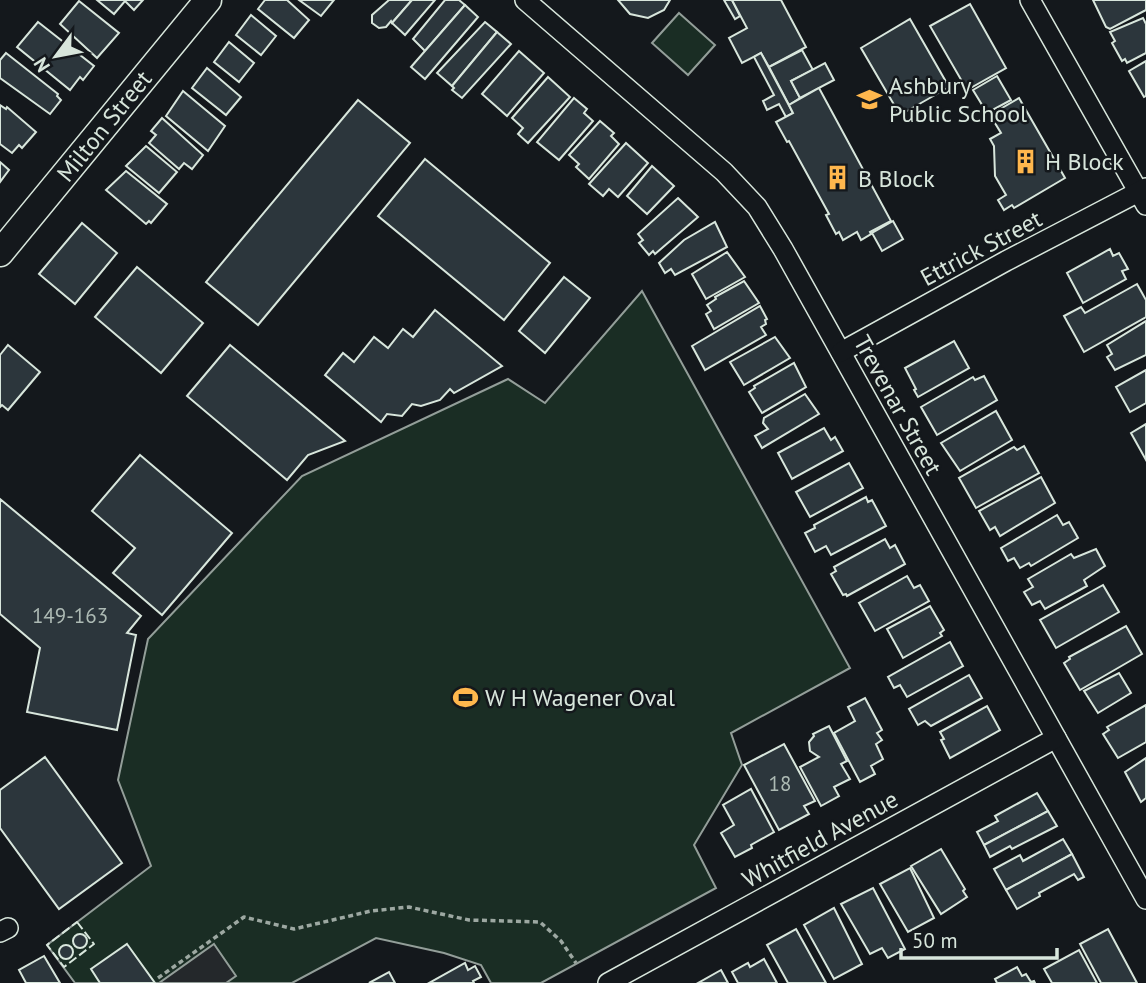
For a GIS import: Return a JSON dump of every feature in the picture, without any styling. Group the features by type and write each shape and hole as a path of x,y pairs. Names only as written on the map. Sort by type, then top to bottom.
{"main road":[{"name":"Milton Street","path":"0,253 208,0"}],"street":[{"name":"Trevenar Street","path":"525,0 740,188 757,207 841,352 1146,899"},
{"path":"1030,0 1144,195"},
{"name":"Ettrick Street","path":"841,352 1006,261 1144,195"},
{"name":"Whitfield Avenue","path":"608,983 1056,738"}],"path":[{"path":"158,978 244,917 294,929 371,911 409,907 469,920 540,922 552,931 576,963"}],"green space":[{"path":"679,13 715,45 688,75 652,43"},
{"path":"642,291 850,668 731,733 742,765 694,845 716,888 541,983 491,983 481,965 444,953 376,938 292,983 75,983 47,945 151,866 118,780 148,639 302,476 508,379 545,403"}],"shaded area":[{"path":"214,944 236,976 226,983 159,983"}],"building":[{"path":"97,0 143,0 134,10 125,1 114,14"},
{"path":"265,0 287,0 309,20 294,38 258,9"},
{"path":"299,0 334,0 321,16"},
{"path":"389,0 412,0 392,23 391,21 386,27 379,28 372,23 372,15"},
{"path":"412,0 435,0 405,35 392,23"},
{"path":"445,0 459,0 465,5 425,51 413,39"},
{"path":"618,0 670,0 664,10 648,18 630,14"},
{"path":"724,0 732,0 740,16 735,19"},
{"path":"732,0 781,0 806,47 769,67 761,53 742,63 729,38 747,28"},
{"path":"1093,0 1146,0 1146,10 1110,29 1106,27"},
{"path":"79,1 119,33 97,58 60,24"},
{"path":"970,4 1006,68 967,90 930,26"},
{"path":"465,5 478,17 425,79 411,67"},
{"path":"251,15 276,36 261,55 236,35"},
{"path":"1143,18 1146,24 1146,53 1127,63 1125,59 1122,61 1112,43 1115,41 1110,32"},
{"path":"910,19 949,87 900,115 861,48"},
{"path":"38,22 94,66 83,80 80,77 70,90 17,47"},
{"path":"485,22 497,32 452,86 437,73"},
{"path":"497,32 511,44 462,98 452,90 452,86"},
{"path":"229,42 254,63 239,82 214,62"},
{"path":"802,50 813,70 791,81 800,98 789,105 769,67"},
{"path":"519,51 544,73 507,116 482,94"},
{"path":"6,53 58,94 61,100 50,114 0,78 0,60"},
{"path":"761,53 793,113 786,117 779,104 767,110 763,101 774,95 754,57"},
{"path":"1146,61 1146,96 1144,97 1129,71"},
{"path":"825,63 834,80 800,98 791,81"},
{"path":"207,68 241,97 226,115 192,88"},
{"path":"997,76 1011,100 987,113 973,90"},
{"path":"548,77 570,97 528,143 518,134 523,128 512,118"},
{"name":"B Block","path":"819,88 891,221 861,240 857,232 843,240 839,232 836,234 826,215 829,214 776,122 793,113 789,105"},
{"path":"183,91 225,126 208,151 166,116"},
{"path":"574,98 587,109 584,113 593,121 559,160 537,142"},
{"name":"H Block","path":"1019,98 1065,178 1014,208 1012,205 1004,210 998,200 1006,195 995,176 994,146 990,139 1001,133 990,115"},
{"path":"358,100 410,143 258,325 206,282"},
{"path":"0,105 6,109 7,107 36,132 22,148 19,145 12,153 0,144"},
{"path":"162,118 203,155 192,169 184,163 179,169 149,143 156,135 151,131"},
{"path":"600,121 614,133 611,136 619,144 589,179 576,167 579,164 569,155"},
{"path":"626,143 648,163 618,197 609,189 603,196 589,184"},
{"path":"146,146 177,172 159,193 126,166"},
{"path":"425,159 550,263 504,320 378,216"},
{"path":"0,162 9,170 0,182"},
{"path":"652,166 674,186 647,214 627,196"},
{"path":"126,171 167,204 151,223 149,221 146,224 106,190"},
{"path":"678,198 698,217 655,254 653,251 649,255 639,243 643,240 638,234"},
{"path":"893,221 903,239 882,251 872,233"},
{"path":"715,222 727,247 675,275 671,269 665,273 659,263 684,240"},
{"path":"82,223 117,253 75,304 39,274"},
{"path":"1110,249 1113,256 1119,253 1128,269 1122,271 1126,279 1083,303 1067,273"},
{"path":"727,252 745,277 706,299 692,274"},
{"path":"137,267 203,323 161,373 95,317"},
{"path":"564,277 590,298 545,353 519,331"},
{"path":"744,281 759,303 714,329 706,314 711,311 707,305 716,299 715,297"},
{"path":"1137,284 1146,300 1146,317 1084,352 1064,316 1081,307 1085,313"},
{"path":"760,306 767,319 766,324 761,327 766,335 705,370 692,346"},
{"path":"435,310 502,366 454,393 450,389 440,400 421,406 412,404 402,416 387,414 381,422 325,375 343,353 354,362 374,337 388,348 403,329 413,337"},
{"path":"1146,321 1146,355 1115,370 1107,357 1112,354 1107,345"},
{"path":"775,337 790,358 744,385 730,362"},
{"path":"954,341 969,368 918,397 905,368"},
{"path":"8,345 40,372 8,410 2,405 0,407 0,355"},
{"path":"230,345 345,441 308,455 287,480 187,396"},
{"path":"794,363 806,387 762,413 749,392 754,386"},
{"path":"1146,370 1146,403 1130,412 1116,387"},
{"path":"984,376 997,400 937,435 921,407 973,377 975,380"},
{"path":"805,394 819,414 762,448 755,436 768,429 763,423 764,418"},
{"path":"996,411 1012,440 960,471 941,443"},
{"path":"1146,424 1146,460 1131,433"},
{"path":"824,428 831,440 835,437 843,451 792,479 778,453"},
{"path":"1024,446 1039,473 976,508 959,478 1014,447 1017,450"},
{"path":"140,455 232,533 162,615 113,573 135,548 92,511"},
{"path":"849,463 863,488 810,517 796,492"},
{"path":"1041,477 1055,503 1000,536 995,527 990,530 979,511"},
{"path":"866,497 868,502 872,500 886,526 831,555 826,546 815,552 805,533 815,528 814,525"},
{"path":"0,499 141,616 127,633 136,635 117,730 27,712 40,648 0,614"},
{"path":"1057,515 1063,525 1069,522 1078,538 1031,566 1029,563 1020,568 1014,558 1008,561 1001,548"},
{"path":"885,539 890,548 895,545 905,564 847,596 843,595 831,574 836,571 834,567"},
{"path":"1096,549 1105,566 1084,580 1087,586 1045,609 1040,601 1032,605 1024,592 1033,587 1028,579 1071,554 1074,558"},
{"path":"907,576 914,588 920,585 929,601 875,631 859,603"},
{"path":"1103,585 1119,612 1056,648 1040,620"},
{"path":"930,606 944,630 940,633 942,636 903,658 887,629"},
{"path":"1126,626 1142,654 1080,690 1064,663 1069,657"},
{"path":"950,642 963,666 907,697 900,685 894,688 888,677"},
{"path":"1119,673 1131,693 1098,713 1084,691"},
{"path":"969,675 982,698 931,726 925,721 918,725 909,709"},
{"path":"865,698 882,730 877,733 882,740 876,744 883,759 871,766 875,774 860,782 834,733 855,721 848,707"},
{"path":"1146,705 1146,742 1118,758 1103,734 1109,730 1107,727"},
{"path":"987,706 1000,730 950,758 940,732"},
{"path":"829,726 847,761 841,764 850,779 834,787 839,796 821,806 800,767 819,757 810,751 809,742 813,734"},
{"path":"784,744 815,801 804,806 809,814 779,830 744,765"},
{"path":"45,757 122,863 59,909 0,828 0,790"},
{"path":"1146,758 1146,798 1141,802 1125,772"},
{"path":"751,789 774,832 735,857 721,833 734,825 723,805"},
{"path":"1037,793 1048,811 984,845 977,832 998,821 995,816"},
{"path":"1048,811 1057,826 990,857 984,845"},
{"path":"1063,839 1072,854 1006,890 994,869 1020,855 1023,861"},
{"path":"941,849 967,897 941,914 911,866"},
{"path":"1072,854 1084,877 1078,880 1074,874 1039,893 1040,896 1017,909 1006,890"},
{"path":"910,868 934,918 908,932 880,884"},
{"path":"873,888 905,949 888,958 882,948 870,954 841,904"},
{"path":"834,908 862,964 834,979 804,925"},
{"path":"796,929 826,983 788,983 767,945"},
{"path":"1108,929 1137,983 1101,983 1080,944"},
{"path":"77,934 83,934 87,941 83,948 77,948 73,944 73,938"},
{"path":"127,944 155,983 100,983 91,969"},
{"path":"63,945 69,945 73,952 69,959 63,959 59,955 59,949"},
{"path":"1079,950 1097,983 1052,983 1044,969"},
{"path":"44,956 60,983 26,983 19,970"},
{"path":"764,959 777,983 738,983 732,972 748,963 750,967"},
{"path":"465,963 468,970 475,966 481,977 473,981 474,983 429,983"},
{"path":"1017,967 1022,976 1026,974 1031,982 1035,983 997,983 995,979"},
{"path":"721,970 728,983 698,983"},
{"path":"389,972 395,983 369,983"}],"fence":[{"path":"77,922 94,944 64,967 47,945 77,922"}],"place":[{"name":"Ashbury Public School","path":"869,99"},
{"name":"H Block","path":"1025,161"},
{"name":"B Block","path":"838,178"},
{"name":"W H Wagener Oval","path":"465,697"}]}
